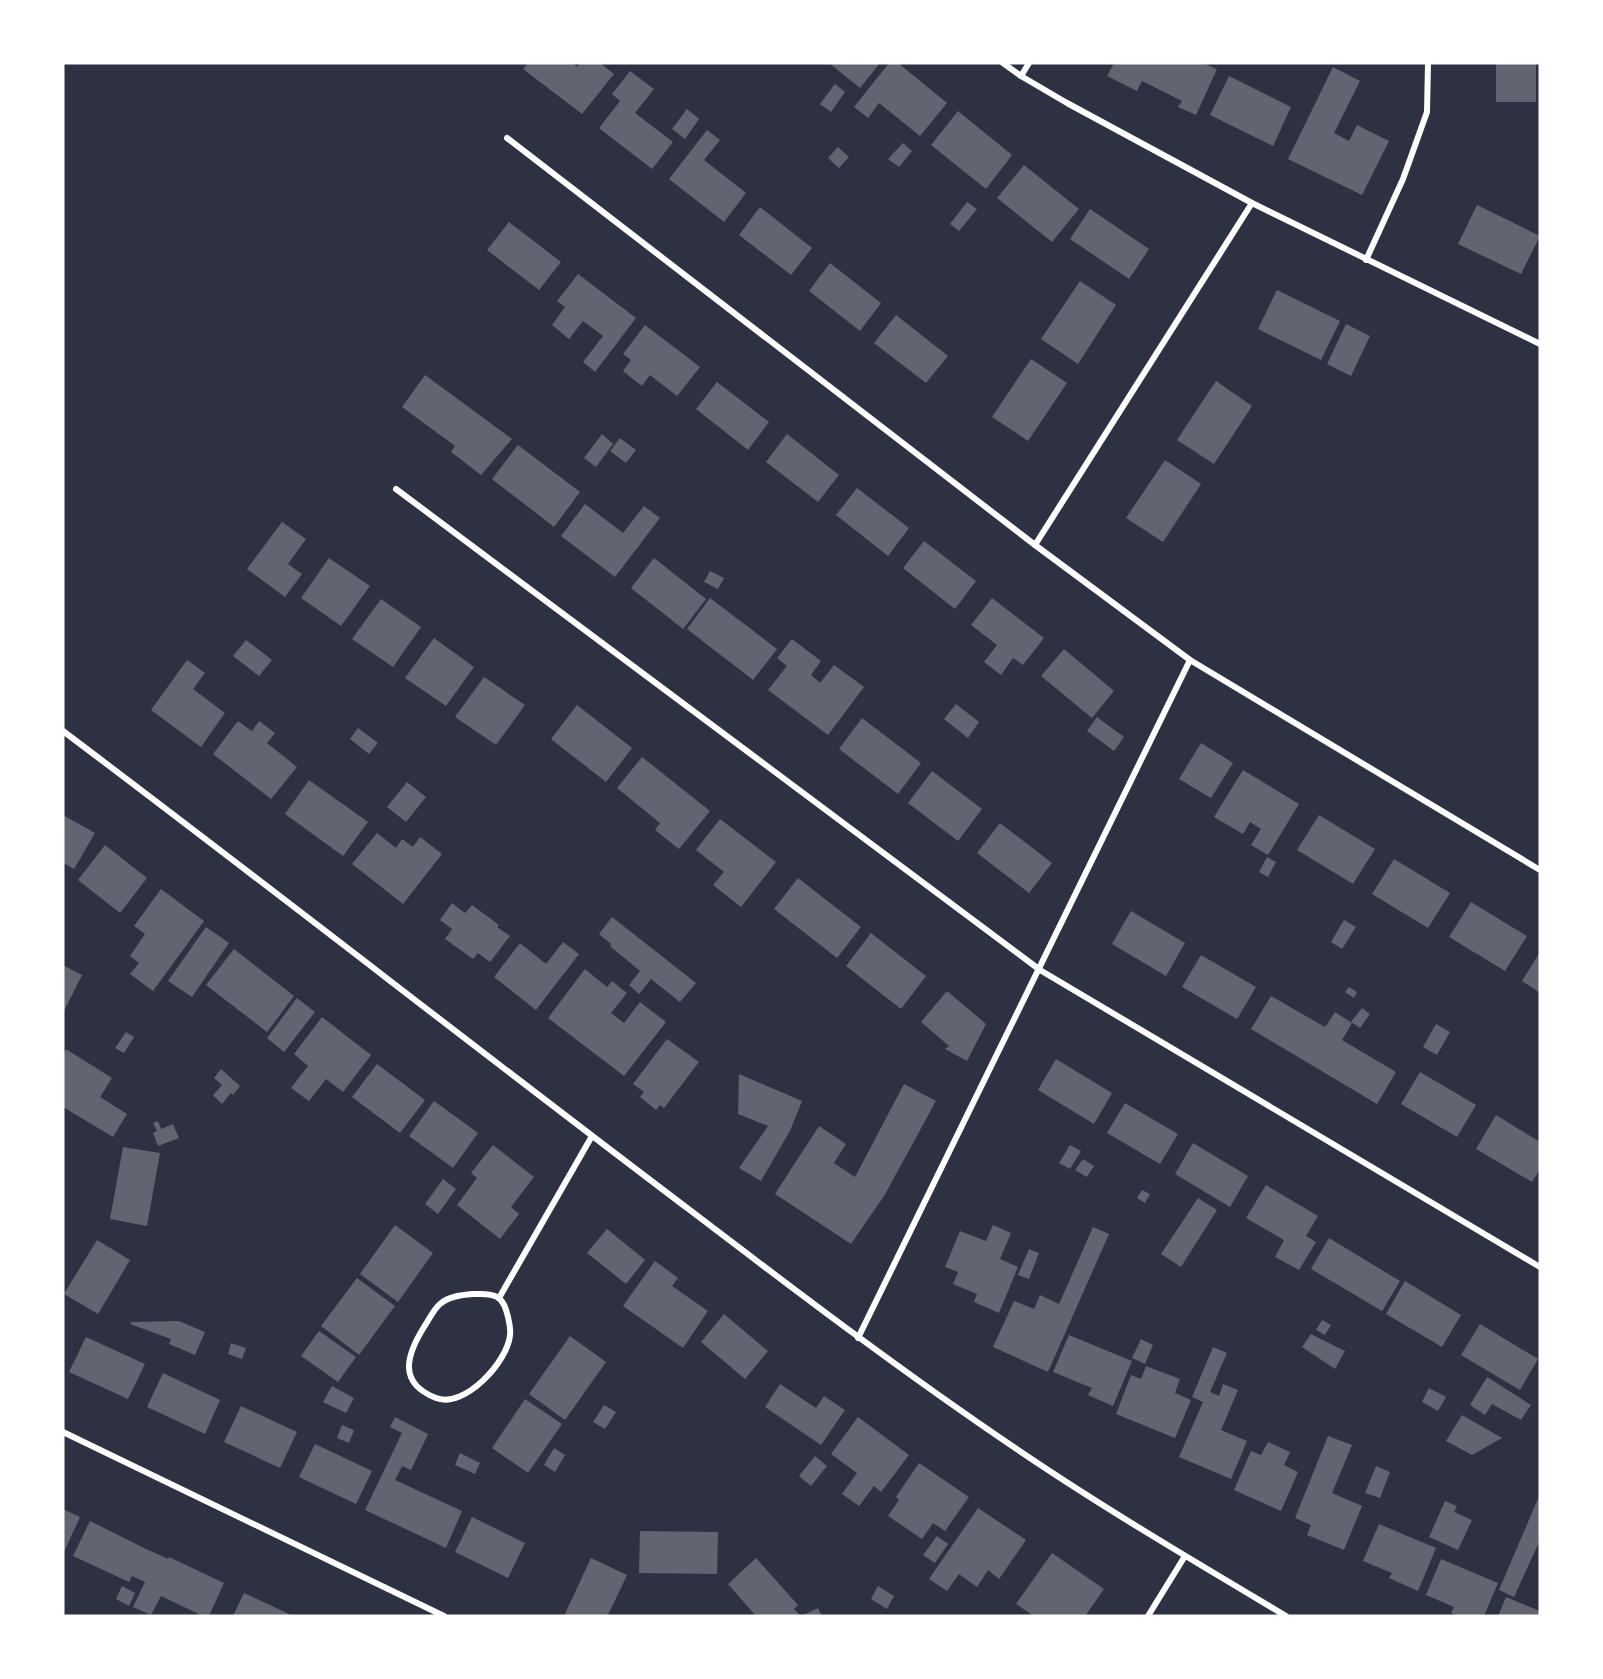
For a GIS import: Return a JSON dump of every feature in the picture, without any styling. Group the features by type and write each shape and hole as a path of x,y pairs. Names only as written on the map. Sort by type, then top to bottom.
{"street":[{"path":"1003,63 1021,76 1252,203 1540,344"},
{"path":"1021,76 1029,63"},
{"path":"1366,260 1403,179 1427,112 1428,63"},
{"path":"507,138 1035,545 1190,660 1540,870"},
{"path":"1035,545 1252,203"},
{"path":"396,489 1040,970 1540,1267"},
{"path":"858,1338 1190,660"},
{"path":"63,731 268,885 858,1338 1022,1453 1185,1556 1286,1616"},
{"path":"499,1298 592,1136"},
{"path":"488,1294 499,1298 507,1312 511,1333 503,1355 484,1379 464,1394 441,1399 434,1397 414,1383 409,1371 410,1357 419,1334 439,1305 460,1295 488,1294"},
{"path":"63,1432 444,1616"},
{"path":"1148,1616 1185,1556"}],"building":[{"path":"528,63 573,63 577,67 580,63 600,63 614,74 582,114 523,69"},
{"path":"829,63 880,63 860,88"},
{"path":"889,63 898,63 947,103 920,136 879,103 868,118 854,107"},
{"path":"1114,63 1203,63 1217,69 1196,115 1178,107 1182,101 1142,81 1137,91 1107,76"},
{"path":"1496,63 1536,63 1536,102 1496,102"},
{"path":"1333,67 1360,81 1334,133 1349,141 1357,125 1389,141 1362,195 1288,159"},
{"path":"630,71 654,89 635,113 673,142 652,169 599,128 620,101 612,94"},
{"path":"1229,76 1291,107 1273,146 1210,115"},
{"path":"835,84 845,92 831,112 820,104"},
{"path":"687,109 699,119 685,139 672,129"},
{"path":"958,111 1012,155 986,189 931,145"},
{"path":"707,130 720,140 704,160 746,193 724,222 669,179"},
{"path":"903,143 912,151 899,167 888,159"},
{"path":"838,147 849,157 839,168 828,158"},
{"path":"1024,165 1079,209 1052,242 997,198"},
{"path":"967,202 977,209 959,231 950,224"},
{"path":"1477,205 1540,236 1521,274 1458,244"},
{"path":"760,207 812,248 791,275 739,235"},
{"path":"1090,209 1149,249 1129,279 1070,239"},
{"path":"509,222 561,262 539,290 487,250"},
{"path":"830,263 881,303 860,331 809,291"},
{"path":"578,274 636,318 595,372 583,362 603,336 583,321 569,339 552,325 565,307 557,301"},
{"path":"1080,281 1116,305 1078,364 1041,339"},
{"path":"1277,290 1340,321 1321,360 1258,329"},
{"path":"896,315 948,356 926,383 874,343"},
{"path":"1346,324 1370,336 1351,376 1327,364"},
{"path":"645,325 700,367 677,396 650,375 642,386 623,371 631,360 623,354"},
{"path":"1031,359 1067,383 1028,441 992,417"},
{"path":"425,375 512,439 481,475 451,452 455,446 402,407"},
{"path":"1216,381 1252,406 1214,464 1177,440"},
{"path":"717,382 769,422 748,450 696,409"},
{"path":"602,434 613,444 596,467 584,458"},
{"path":"787,434 839,475 818,502 766,462"},
{"path":"620,438 636,450 626,463 610,451"},
{"path":"518,445 580,492 554,527 492,479"},
{"path":"1165,460 1201,484 1163,542 1126,518"},
{"path":"857,488 909,528 888,556 836,515"},
{"path":"585,504 623,533 644,506 660,518 615,577 561,536"},
{"path":"282,522 306,539 288,564 302,574 285,597 247,569"},
{"path":"924,541 976,581 955,609 903,568"},
{"path":"329,558 370,586 341,626 301,598"},
{"path":"654,558 706,599 683,629 631,588"},
{"path":"710,571 724,578 718,589 704,582"},
{"path":"710,598 777,649 753,680 687,629"},
{"path":"992,598 1044,638 1023,665 1013,658 1001,675 984,662 997,645 971,625"},
{"path":"381,599 421,627 393,667 352,639"},
{"path":"434,638 474,667 446,706 405,678"},
{"path":"792,639 821,661 811,675 820,683 834,665 864,687 828,735 768,690 787,666 777,658"},
{"path":"246,640 272,660 259,676 233,656"},
{"path":"1064,649 1114,691 1092,718 1041,676"},
{"path":"187,660 205,673 193,689 225,713 201,747 151,710"},
{"path":"484,677 525,705 496,745 455,717"},
{"path":"956,704 979,722 968,738 944,719"},
{"path":"577,705 632,748 606,782 551,739"},
{"path":"1097,717 1124,737 1114,751 1087,731"},
{"path":"862,718 921,763 898,794 839,749"},
{"path":"238,721 252,731 259,721 275,733 267,743 297,767 271,799 213,754"},
{"path":"358,728 378,743 369,754 350,739"},
{"path":"1201,743 1233,763 1211,798 1179,779"},
{"path":"642,757 710,811 679,849 655,830 660,823 617,788"},
{"path":"1243,770 1299,804 1268,855 1251,845 1261,829 1250,822 1243,834 1214,817"},
{"path":"932,771 982,809 958,841 908,803"},
{"path":"309,780 368,822 343,856 285,814"},
{"path":"407,782 426,797 406,822 387,807"},
{"path":"63,815 95,833 74,869 63,863"},
{"path":"1319,815 1375,849 1353,884 1297,850"},
{"path":"720,819 776,862 741,907 713,885 724,872 696,850"},
{"path":"1000,823 1052,863 1029,893 977,853"},
{"path":"377,833 396,848 402,839 413,847 420,837 442,854 403,904 352,864"},
{"path":"105,845 147,878 120,913 78,880"},
{"path":"1267,857 1276,862 1268,877 1259,872"},
{"path":"1394,859 1450,893 1428,928 1372,894"},
{"path":"798,878 861,927 837,958 774,909"},
{"path":"161,889 204,921 153,991 130,974 139,963 130,956 145,934 134,926"},
{"path":"1471,902 1527,936 1505,971 1449,937"},
{"path":"452,903 465,913 472,905 510,936 490,962 478,953 473,959 445,939 452,929 440,920"},
{"path":"1131,911 1185,943 1166,976 1112,944"},
{"path":"612,917 696,983 680,1002 651,979 639,994 629,985 640,971 599,934"},
{"path":"1344,920 1356,927 1342,949 1331,942"},
{"path":"206,927 229,943 192,997 168,981"},
{"path":"871,933 926,976 901,1009 846,966"},
{"path":"563,942 579,954 536,1010 494,977 520,943 546,964"},
{"path":"234,949 294,996 267,1032 206,985"},
{"path":"1540,952 1540,993 1522,981"},
{"path":"1201,955 1256,987 1237,1019 1182,987"},
{"path":"63,965 82,975 63,1013"},
{"path":"585,969 607,987 612,981 627,993 611,1013 624,1023 640,1002 666,1022 624,1076 548,1018"},
{"path":"1349,987 1357,992 1354,998 1345,992"},
{"path":"947,991 986,1024 967,1061 945,1049 949,1046 921,1022"},
{"path":"1271,996 1325,1027 1335,1012 1352,1023 1342,1040 1396,1072 1377,1104 1251,1029"},
{"path":"297,998 315,1012 284,1052 267,1038"},
{"path":"1362,1008 1370,1014 1360,1028 1351,1022"},
{"path":"322,1017 371,1055 343,1092 326,1079 309,1101 291,1088 308,1066 294,1054"},
{"path":"1436,1024 1450,1032 1437,1055 1423,1047"},
{"path":"126,1032 134,1037 124,1053 115,1048"},
{"path":"667,1039 699,1062 664,1108 660,1105 656,1110 640,1097 644,1092 633,1084"},
{"path":"66,1049 112,1078 100,1097 127,1114 113,1137 63,1107 63,1055"},
{"path":"1056,1059 1112,1093 1094,1124 1038,1090"},
{"path":"377,1064 425,1100 400,1133 352,1097"},
{"path":"221,1069 240,1086 222,1104 213,1095 222,1085 214,1078"},
{"path":"1420,1072 1476,1105 1457,1137 1401,1104"},
{"path":"739,1074 802,1101 790,1131 761,1181 739,1168 768,1126 738,1114"},
{"path":"904,1084 936,1101 884,1196 851,1244 775,1194 819,1126 846,1144 834,1163 855,1177"},
{"path":"434,1101 478,1133 453,1168 409,1136"},
{"path":"1125,1103 1178,1134 1160,1164 1107,1133"},
{"path":"1496,1115 1540,1142 1540,1169 1532,1182 1476,1149"},
{"path":"158,1121 161,1129 173,1124 179,1138 158,1146 153,1133 157,1131 153,1123"},
{"path":"1193,1143 1248,1176 1230,1207 1175,1174"},
{"path":"493,1145 534,1177 511,1207 519,1214 500,1239 457,1205 477,1178 471,1173"},
{"path":"1070,1145 1081,1151 1070,1169 1059,1163"},
{"path":"123,1147 160,1153 147,1226 110,1219"},
{"path":"1083,1159 1094,1166 1087,1177 1075,1170"},
{"path":"443,1179 456,1189 438,1214 425,1204"},
{"path":"1266,1185 1318,1216 1306,1236 1316,1242 1299,1270 1275,1257 1284,1240 1246,1218"},
{"path":"1142,1190 1150,1194 1145,1203 1137,1198"},
{"path":"1198,1198 1217,1210 1181,1267 1161,1254"},
{"path":"395,1225 433,1253 398,1302 360,1274"},
{"path":"993,1225 1011,1233 1000,1259 1018,1267 999,1313 974,1302 977,1294 953,1284 958,1272 945,1267 960,1231 986,1241"},
{"path":"1093,1227 1109,1234 1048,1372 993,1347 1014,1301 1034,1309 1040,1295 1059,1304"},
{"path":"607,1229 645,1260 626,1284 587,1253"},
{"path":"1329,1238 1400,1281 1382,1311 1311,1269"},
{"path":"97,1240 130,1260 98,1314 64,1294"},
{"path":"1029,1249 1039,1253 1029,1279 1018,1275"},
{"path":"655,1261 678,1278 672,1286 708,1311 683,1348 623,1306"},
{"path":"357,1278 395,1306 359,1355 321,1326"},
{"path":"1405,1281 1461,1315 1442,1347 1386,1314"},
{"path":"724,1314 768,1351 745,1379 701,1342"},
{"path":"1322,1320 1331,1325 1325,1335 1316,1330"},
{"path":"179,1321 205,1332 195,1355 169,1344 171,1339 130,1324 132,1322"},
{"path":"1480,1324 1538,1359 1520,1390 1461,1355"},
{"path":"319,1331 356,1357 338,1382 301,1356"},
{"path":"1311,1334 1345,1351 1335,1369 1302,1347"},
{"path":"1069,1335 1132,1361 1113,1406 1088,1395 1092,1388 1053,1372"},
{"path":"570,1336 606,1362 565,1420 529,1394"},
{"path":"86,1337 145,1364 128,1399 69,1372"},
{"path":"1141,1339 1153,1345 1145,1364 1132,1358"},
{"path":"231,1343 246,1348 242,1359 228,1354"},
{"path":"1213,1347 1227,1353 1210,1392 1219,1396 1223,1384 1238,1390 1221,1430 1247,1441 1231,1479 1179,1457 1203,1402 1192,1397"},
{"path":"1146,1366 1180,1379 1175,1393 1191,1400 1175,1438 1116,1414 1131,1375 1141,1379"},
{"path":"163,1373 220,1400 205,1434 147,1407"},
{"path":"1487,1377 1531,1405 1521,1420 1492,1404 1485,1415 1470,1405"},
{"path":"780,1384 816,1408 824,1396 845,1410 821,1445 765,1407"},
{"path":"332,1386 354,1398 346,1413 323,1402"},
{"path":"1429,1388 1446,1397 1438,1411 1422,1402"},
{"path":"525,1399 562,1424 528,1473 492,1448"},
{"path":"604,1405 616,1412 605,1429 593,1422"},
{"path":"241,1406 297,1432 280,1468 224,1442"},
{"path":"1462,1415 1502,1438 1472,1455 1446,1441"},
{"path":"395,1417 428,1434 411,1470 402,1466 395,1480 462,1511 446,1548 365,1510 402,1433 390,1427"},
{"path":"858,1417 909,1455 881,1492 874,1486 859,1506 842,1494 857,1473 831,1454"},
{"path":"342,1425 354,1430 349,1443 337,1438"},
{"path":"1328,1436 1352,1445 1332,1493 1362,1506 1344,1550 1307,1535 1311,1525 1295,1518"},
{"path":"1268,1442 1290,1452 1284,1465 1298,1472 1281,1511 1234,1490 1251,1451 1261,1455"},
{"path":"315,1444 372,1471 356,1504 299,1477"},
{"path":"554,1448 565,1455 555,1472 544,1465"},
{"path":"460,1453 480,1463 475,1474 455,1465"},
{"path":"815,1456 827,1466 811,1486 799,1476"},
{"path":"919,1463 969,1497 945,1531 933,1523 922,1539 888,1516 899,1500 896,1497"},
{"path":"1376,1466 1390,1472 1380,1498 1365,1493"},
{"path":"1540,1494 1540,1540 1514,1597 1499,1590"},
{"path":"1445,1501 1457,1506 1454,1512 1472,1520 1458,1550 1429,1537"},
{"path":"978,1508 1026,1540 999,1579 988,1570 977,1587 959,1574 947,1591 929,1579"},
{"path":"63,1509 80,1517 63,1554"},
{"path":"472,1517 525,1543 508,1578 455,1552"},
{"path":"90,1521 144,1548 224,1583 209,1616 203,1616 161,1596 151,1615 133,1607 145,1582 132,1576 129,1582 73,1556"},
{"path":"1379,1524 1436,1548 1418,1591 1389,1578 1392,1573 1363,1561"},
{"path":"640,1531 718,1532 717,1574 639,1573"},
{"path":"937,1536 948,1544 935,1563 923,1555"},
{"path":"1052,1553 1104,1589 1085,1616 1030,1616 1031,1614 1016,1604"},
{"path":"591,1558 627,1575 607,1616 564,1616"},
{"path":"756,1558 798,1605 794,1609 801,1616 756,1616 728,1584"},
{"path":"1441,1559 1498,1583 1484,1616 1458,1616 1451,1613 1454,1607 1426,1595"},
{"path":"122,1586 135,1593 129,1606 116,1599"},
{"path":"878,1586 894,1596 887,1609 871,1599"},
{"path":"244,1593 272,1606 293,1616 233,1616"},
{"path":"1506,1597 1540,1611 1540,1616 1498,1616"},
{"path":"818,1608 822,1616 801,1616"}]}
